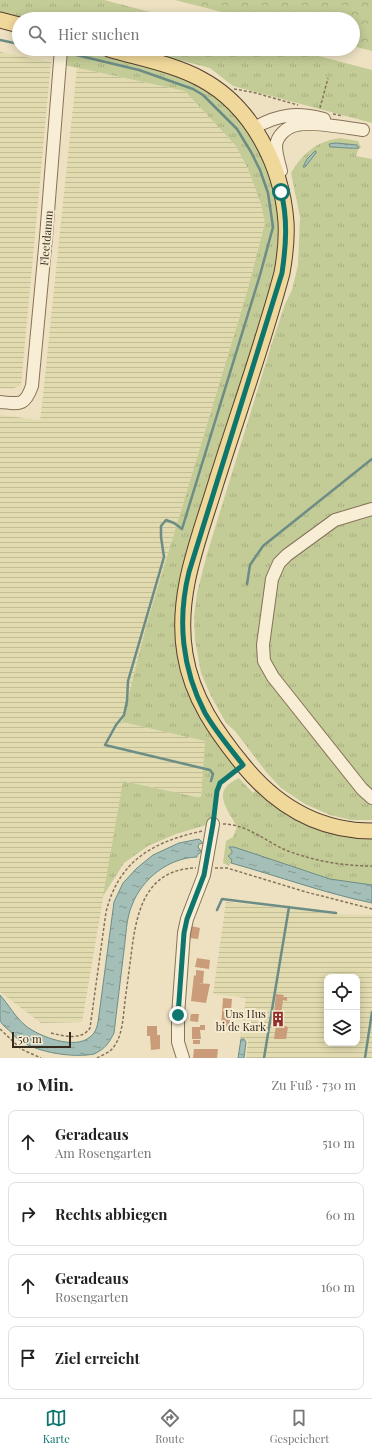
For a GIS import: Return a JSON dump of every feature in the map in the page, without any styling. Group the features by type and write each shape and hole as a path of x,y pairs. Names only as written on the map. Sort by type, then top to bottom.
{"main road":[{"path":"0,20 12,23"},
{"path":"134,56 187,72 210,84 232,102 254,128 262,142 272,165 283,203 286,222 286,241 282,273 189,572 182,604 182,632 184,651 189,672 195,690 213,725 243,765 259,784 272,796 298,812 322,823 334,827 360,831 372,831"}],"street":[{"name":"Fleetdamm","path":"0,402 14,404 22,402 28,397 32,386 61,56"},
{"path":"254,128 277,117 295,114 320,118 367,131"},
{"path":"283,203 285,188 276,146 284,131 298,124 367,131"},
{"path":"372,509 335,520 287,555 279,563 272,579 263,645 264,661 273,677 362,789 372,798"},
{"path":"183,1058 178,1042 178,1028 184,933 187,919 204,875 209,868 213,827"}],"path":[{"path":"319,110 328,78"},
{"path":"51,1033 62,1036 81,1036 87,1033 90,1028 109,899 115,886 128,867 141,854 156,846 181,835 213,827 218,786 243,765"},
{"path":"232,824 244,828 287,850 311,858 333,863 372,866"},
{"path":"97,1058 112,1049 119,1036 123,1022 137,918 141,905 148,891 158,880 172,872 185,868 227,868 306,892 372,909"},
{"path":"0,1029 21,1048 41,1058"}],"shaded area":[{"path":"0,52 12,54 12,56 20,56 51,62 21,386 10,389 0,388"},
{"path":"77,68 185,91 236,146 248,169 261,204 265,223 247,292 147,623 122,722 205,741 201,798 123,781 82,1022 41,1023 0,992 0,415 40,420"},
{"path":"226,902 335,914 372,915 372,1058 246,1058 248,1040 240,1038 246,998 213,994"}],"green space":[{"path":"0,0 104,0 150,12 12,12 12,16 0,13"},
{"path":"175,0 372,0 372,51 360,48 360,12 222,12"},
{"path":"65,56 114,56 165,71 202,87 228,107 256,143 267,166 275,192 280,222 276,277 181,585 200,716 207,730 236,768 216,785 210,824 176,834 148,846 124,863 103,896 123,781 201,798 205,741 122,722 147,623 247,292 265,223 261,204 248,169 236,146 185,91 64,65"},
{"path":"164,56 319,56 372,70 372,123 233,86 210,68"},
{"path":"340,138 358,141 361,147 356,156 372,159 372,507 347,513 278,559 261,654 372,802 372,820 351,820 330,815 305,804 281,788 267,773 235,731 226,723 211,696 201,673 195,640 194,617 197,593 207,554 272,343 285,304 292,290 298,265 300,217 291,173 300,160 311,149 324,142","holes":["336,143 357,145 356,149 330,147"]},
{"path":"372,512 372,794 268,660 273,587 287,560 334,524"},
{"path":"239,778 253,793 256,790 272,804 295,818 372,838 372,885 330,879 234,847 229,847 232,850 232,853 229,854 232,860 229,866 223,863 226,841 233,837 237,827 223,800 223,794 225,788 230,783"}],"water":[{"path":"336,143 357,145 359,148 330,147 329,144"},
{"path":"315,151 316,153 305,167 303,167 307,159"},
{"path":"199,839 203,843 199,844 198,847 201,851 197,857 186,858 166,866 149,879 136,896 128,916 126,928 114,1033 104,1048 94,1054 57,1054 28,1045 15,1037 1,1023 0,995 15,1015 26,1026 48,1038 67,1042 76,1042 84,1041 90,1037 96,1030 98,1021 114,902 123,883 137,868 153,855 179,843"},
{"path":"229,847 234,847 330,879 372,885 372,903 231,863 232,860 228,856 232,853 232,851"},
{"path":"241,1039 244,1039 246,1042 244,1058 238,1058"}],"building":[{"path":"191,926 200,928 198,939 189,938"},
{"path":"197,958 210,960 209,969 195,967"},
{"path":"196,970 204,971 203,983 198,983 210,984 206,1003 191,1001"},
{"name":"Uns Hus bi de Kark","path":"276,994 287,997 287,1001 283,1000 281,1014 283,1014 282,1025 288,1027 286,1039 274,1039 276,1025 273,1024"},
{"path":"223,998 232,999 230,1023 228,1027 221,1027"},
{"path":"191,1014 199,1014 198,1022 190,1021"},
{"path":"200,1025 205,1025 205,1030 200,1030 201,1039 192,1039 192,1027 200,1027"},
{"path":"147,1026 157,1026 157,1035 160,1035 160,1049 151,1050 150,1036 147,1036"},
{"path":"193,1040 200,1040 200,1044 193,1044"},
{"path":"194,1049 218,1049 217,1058 193,1058"}],"waterway":[{"path":"0,40 12,43"},
{"path":"80,56 139,70 193,89 203,95 237,129 260,170 268,193 273,227 260,275 182,529 174,523 166,520 161,526 164,557 128,681 127,701 124,715 116,725 105,745 210,770 213,774 211,781"},
{"path":"247,584 250,565 263,546 372,459"},
{"path":"217,910 222,899 336,913"},
{"path":"264,1058 289,907"},
{"path":"365,1058 372,1012"}],"place":[{"name":"Uns Hus bi de Kark","path":"278,1019"}],"route":[{"path":"178,1015 184,933 187,919 204,875 218,786 243,765 226,744 199,701 189,672 183,645 182,604 189,572 210,502 282,273 285,254 286,222 281,192"}]}
